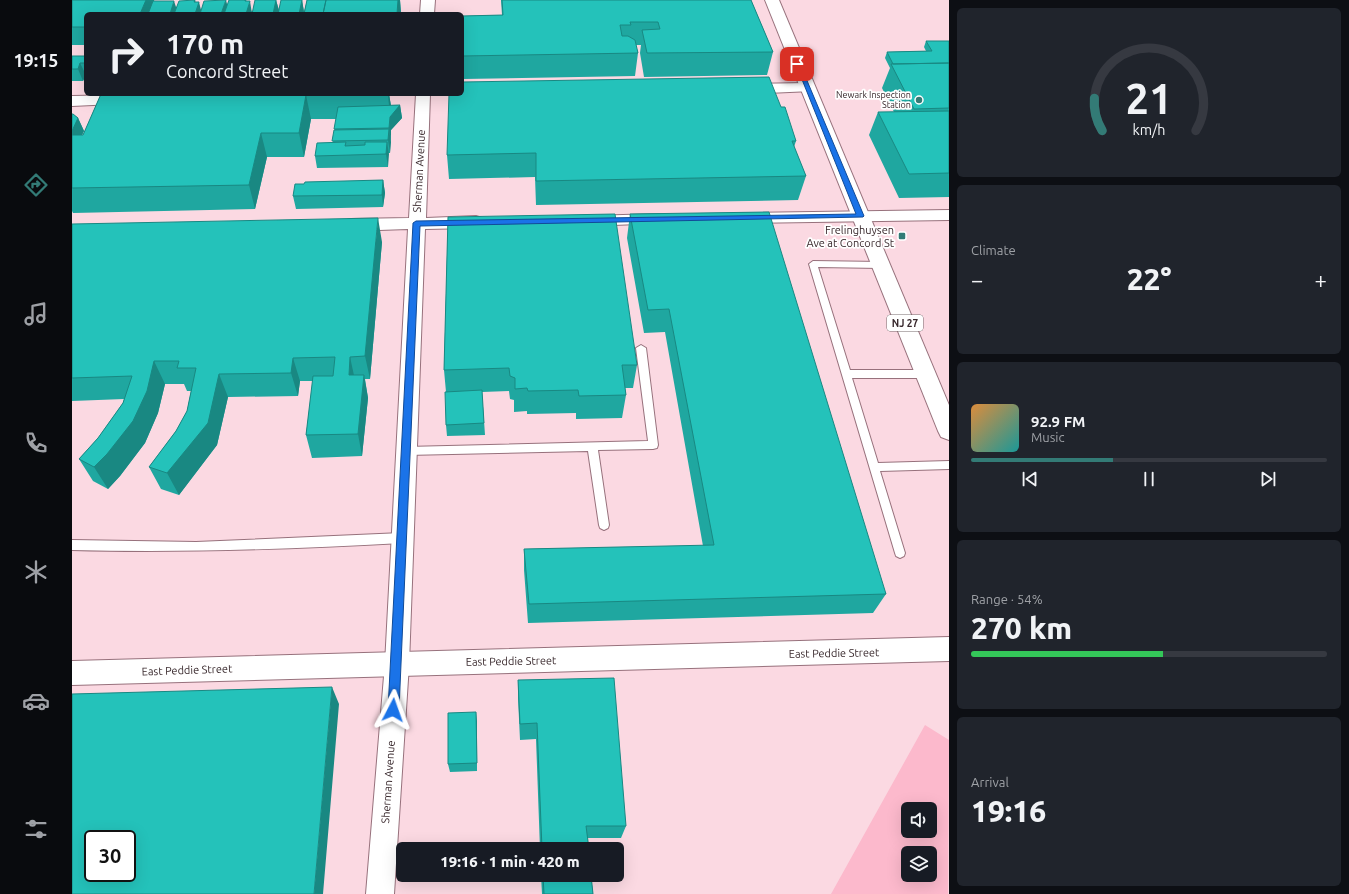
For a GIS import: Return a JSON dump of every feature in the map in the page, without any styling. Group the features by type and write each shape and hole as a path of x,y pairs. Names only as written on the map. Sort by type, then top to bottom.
{"street":[{"path":"427,12 428,0"},
{"name":"NJ 27","path":"772,0 949,431"},
{"path":"729,89 807,88"},
{"name":"Sherman Avenue","path":"380,894 397,664 423,96"},
{"path":"72,101 108,97 147,99"},
{"path":"724,218 949,215"},
{"path":"573,221 676,219"},
{"path":"337,225 494,222"},
{"name":"East Peddie Street","path":"72,673 949,649"}],"lane":[{"path":"881,265 813,264 900,553"},
{"path":"406,451 653,445 641,348"},
{"path":"846,374 926,374"},
{"path":"592,447 604,525"},
{"path":"874,467 949,465"},
{"path":"72,545 137,548 235,547 402,538"}],"shaded area":[{"path":"925,725 949,740 948,894 831,894"}],"building":[{"path":"72,0 146,0 141,12 84,12 84,27 72,27"},
{"path":"195,0 194,2 199,2 196,12 175,12 179,1"},
{"path":"226,0 222,12 201,12 204,1"},
{"path":"229,0 250,1 247,12 225,12"},
{"path":"255,0 276,0 273,12 252,12"},
{"path":"281,0 302,0 299,12 278,12"},
{"path":"307,0 326,0 323,12 304,12"},
{"path":"326,0 398,0 397,12 323,12"},
{"path":"502,0 751,0 773,52 647,53 642,30 660,29 658,22 630,22 631,25 620,25 622,36 628,36 635,40 638,53 464,56 464,16 503,15"},
{"path":"153,1 174,1 171,12 149,12"},
{"path":"926,41 949,41 949,63 893,64 887,52 932,51"},
{"path":"72,56 84,56 84,63 80,63 78,69 72,69"},
{"path":"949,63 949,108 914,109 891,64"},
{"path":"769,77 781,107 785,107 796,141 792,141 806,176 536,181 536,153 447,155 449,96 464,96 464,82"},
{"path":"100,96 306,96 299,133 261,133 249,185 72,188 72,135 83,135"},
{"path":"400,105 390,117 389,128 334,129 338,107"},
{"path":"949,111 949,173 909,174 878,112"},
{"path":"72,114 78,118 72,131"},
{"path":"389,129 388,140 332,141 334,130"},
{"path":"346,142 345,146 365,145 365,142 387,142 386,154 315,156 317,143"},
{"path":"383,180 382,195 293,196 295,184 304,184 305,182"},
{"path":"769,212 886,594 529,604 524,549 714,545 669,309 648,310 630,214"},
{"path":"615,214 637,365 622,365 626,395 579,396 578,390 528,391 527,388 515,389 515,378 510,376 509,368 444,370 448,217"},
{"path":"378,218 365,356 350,357 349,375 364,375 358,434 306,435 313,376 333,376 335,357 293,358 291,373 219,374 208,423 167,473 149,467 176,431 187,411 196,368 177,368 179,361 154,361 147,391 133,421 107,454 94,467 79,459 98,438 123,403 132,376 72,378 72,224"},
{"path":"482,390 484,423 446,425 445,392"},
{"path":"614,678 626,826 586,826 588,842 542,842 537,723 520,724 518,680"},
{"path":"332,687 314,894 72,894 72,694"},
{"path":"476,712 477,763 448,764 448,713"},
{"path":"543,882 592,882 593,894 544,894"}],"place":[{"name":"Newark Inspection Station","path":"919,100"},
{"name":"Frelinghuysen Ave at Concord St","path":"902,236"}],"route":[{"path":"393,710 397,664 416,223 860,216 797,64"}]}
